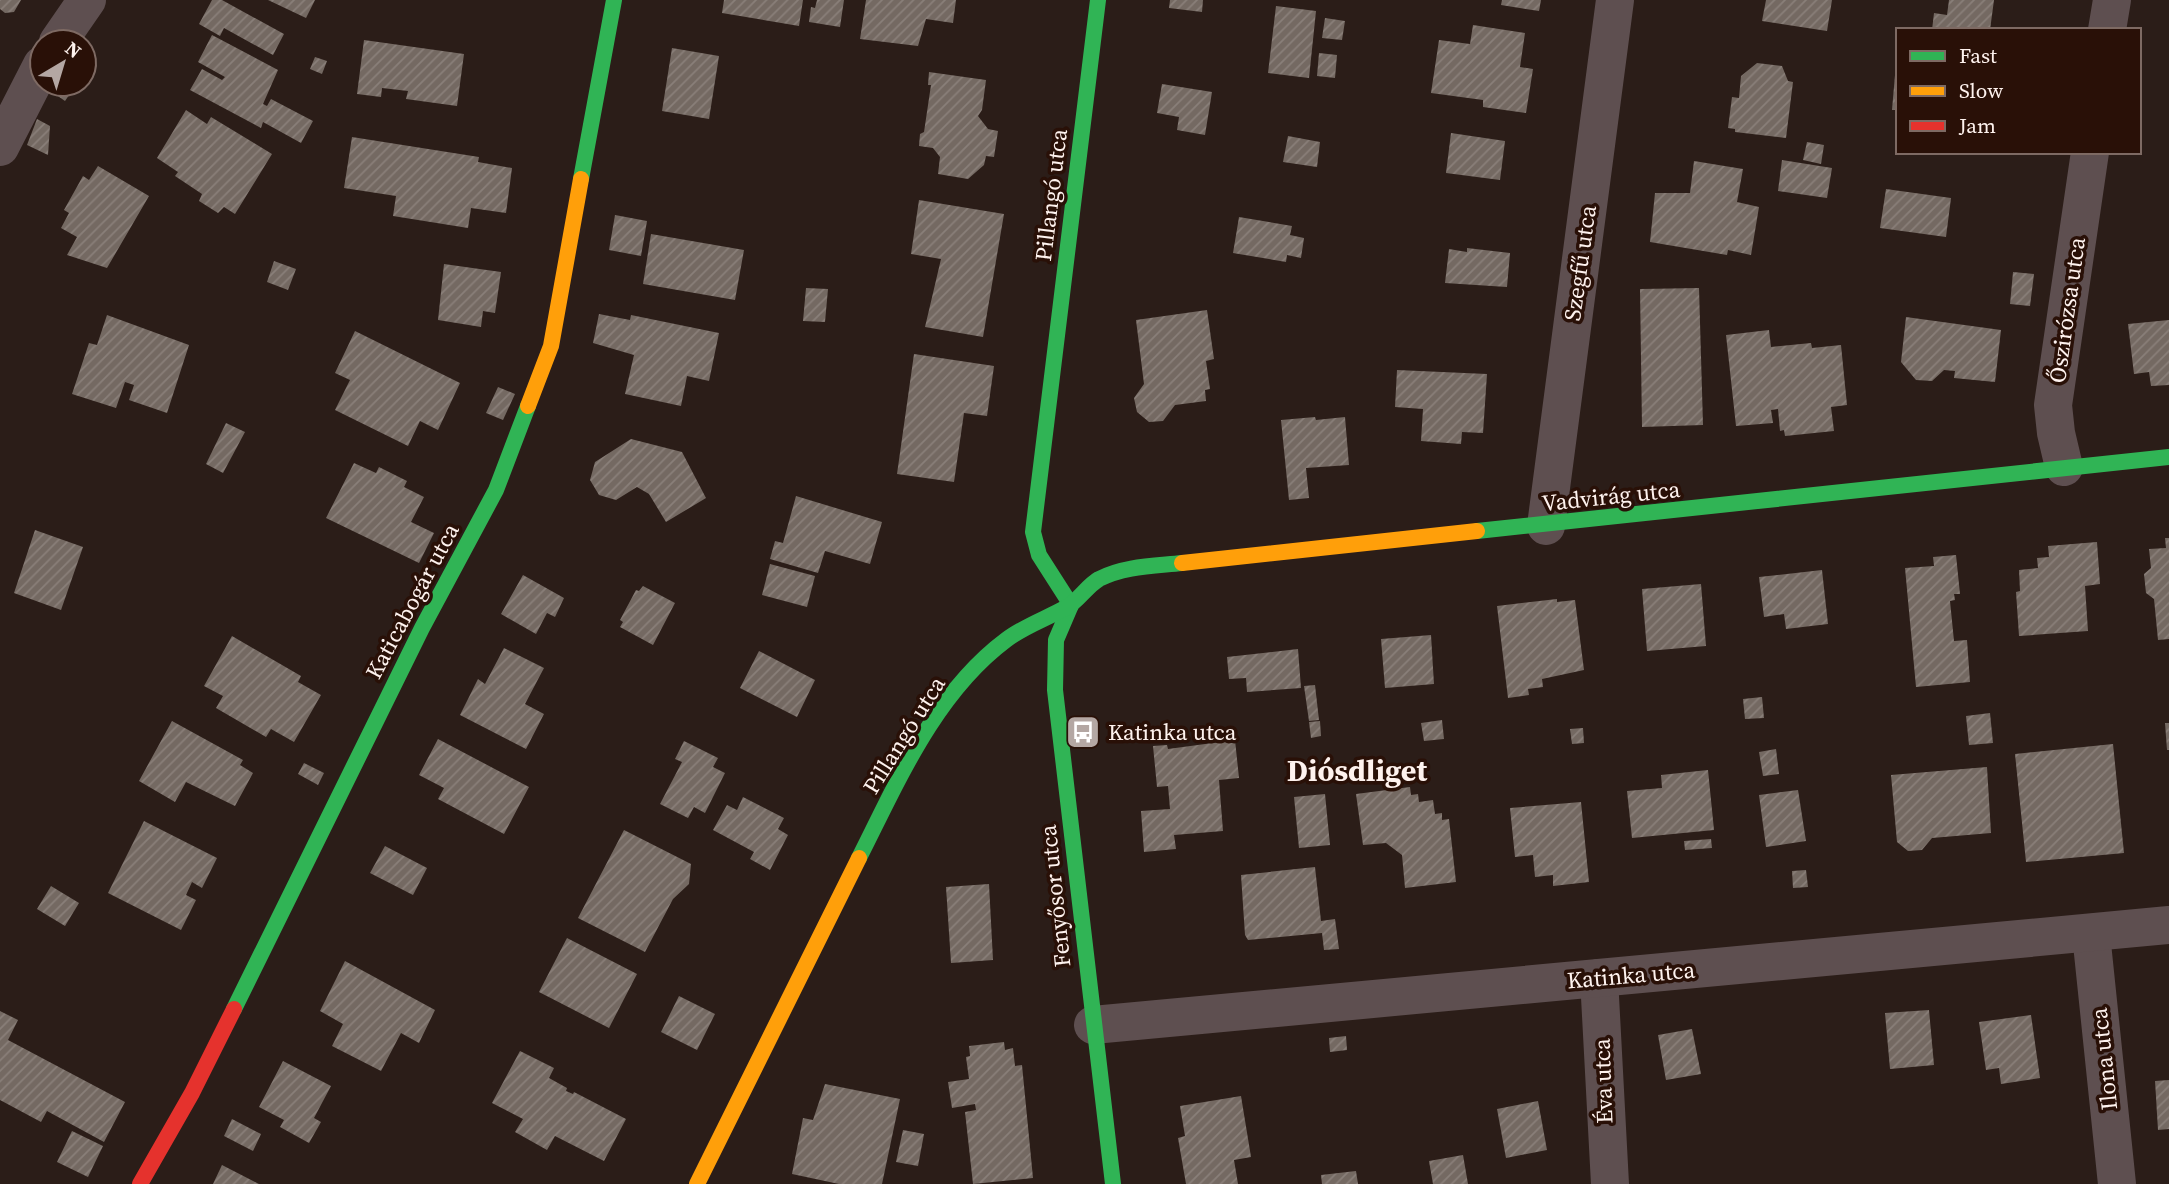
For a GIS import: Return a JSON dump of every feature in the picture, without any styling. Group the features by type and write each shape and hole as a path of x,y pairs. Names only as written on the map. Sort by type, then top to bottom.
{"street":[{"path":"68,28 87,0"},
{"name":"Katicabogár utca","path":"140,1184 192,1093 422,628 496,491 551,346 614,0"},
{"name":"Pillangó utca","path":"697,1184 904,769 942,708 981,661 1008,638 1070,606 1039,555 1033,532 1098,0"},
{"name":"Szegfű utca","path":"1546,526 1615,0"},
{"path":"2107,28 2112,0"},
{"path":"0,147 28,92"},
{"name":"Őszirózsa utca","path":"2064,467 2053,405 2090,154"},
{"name":"Vadvirág utca","path":"1070,606 1097,580 1127,569 2169,457"},
{"name":"Fenyősor utca","path":"1070,606 1056,640 1055,690 1113,1184"},
{"name":"Katinka utca","path":"1093,1025 2169,925"},
{"name":"Ilona utca","path":"2091,934 2117,1184"},
{"name":"Éva utca","path":"1599,978 1610,1184"}],"building":[{"path":"0,0 21,0 14,12 5,13 0,9"},
{"path":"212,0 222,0 284,34 273,55 224,28 220,36 199,24"},
{"path":"268,0 315,0 306,18"},
{"path":"724,0 803,0 799,26 722,13"},
{"path":"817,0 844,0 840,27 809,22 811,7 815,8"},
{"path":"866,0 956,0 953,23 926,19 918,46 860,39"},
{"path":"1170,0 1203,0 1202,12 1169,8"},
{"path":"1502,0 1541,0 1539,11 1501,5"},
{"path":"1766,0 1832,0 1827,31 1762,21"},
{"path":"1949,0 1994,0 1990,28 1932,28 1934,13 1947,15"},
{"path":"1276,6 1316,11 1309,78 1268,73"},
{"path":"1325,18 1345,21 1342,40 1322,38"},
{"path":"1473,25 1525,33 1520,67 1533,69 1526,113 1483,107 1483,100 1431,93 1439,40 1470,44"},
{"path":"212,35 278,70 263,104 267,106 271,99 313,121 301,143 263,122 261,128 190,90 202,69 222,80 225,77 198,62"},
{"path":"364,40 464,54 457,106 406,99 408,91 382,88 381,97 357,94"},
{"path":"672,48 719,56 709,119 662,111"},
{"path":"1319,53 1337,55 1335,78 1317,76"},
{"path":"315,57 327,61 322,74 310,69"},
{"path":"1757,63 1782,66 1788,81 1793,82 1786,138 1735,132 1735,129 1728,128 1732,97 1739,98 1741,76"},
{"path":"929,72 986,80 982,110 978,116 988,129 998,131 994,157 986,156 984,165 968,179 938,174 940,157 933,148 919,146 920,134 924,132 931,85 928,85"},
{"path":"1895,75 1896,110 1892,110"},
{"path":"1162,84 1212,92 1205,135 1177,130 1179,117 1157,113"},
{"path":"186,110 207,124 211,117 272,154 235,214 224,207 218,213 199,201 202,194 175,176 178,172 157,158"},
{"path":"37,119 50,126 48,155 27,145"},
{"path":"1451,133 1505,141 1500,180 1446,173"},
{"path":"1288,136 1320,142 1317,167 1283,162"},
{"path":"352,137 479,157 478,162 512,168 506,213 471,208 468,228 393,216 396,196 344,188"},
{"path":"1807,142 1824,145 1821,164 1803,160"},
{"path":"1782,160 1832,168 1827,198 1778,191"},
{"path":"1694,161 1743,169 1737,202 1759,207 1751,255 1728,250 1727,255 1650,242 1655,193 1690,193"},
{"path":"98,166 149,196 107,268 67,255 77,237 61,228 69,213 64,210 83,176 89,180"},
{"path":"1886,189 1951,198 1946,237 1880,228"},
{"path":"919,200 1004,214 983,337 925,327 941,259 911,254"},
{"path":"615,215 647,221 641,256 609,250"},
{"path":"1239,217 1292,226 1290,235 1304,238 1301,258 1287,255 1286,262 1233,253"},
{"path":"651,234 744,250 735,300 643,284"},
{"path":"1467,248 1510,253 1507,287 1445,283 1449,249 1467,252"},
{"path":"274,261 296,269 288,290 267,282"},
{"path":"444,264 501,272 495,313 483,311 481,327 438,320"},
{"path":"2013,272 2034,274 2030,306 2010,304"},
{"path":"806,288 828,289 825,322 803,321"},
{"path":"1699,288 1703,425 1642,427 1640,289"},
{"path":"1207,310 1214,359 1206,361 1210,389 1205,390 1206,401 1175,405 1163,421 1149,422 1137,412 1134,398 1144,384 1136,320"},
{"path":"599,314 630,320 631,315 719,333 709,381 687,376 681,406 625,394 634,355 593,343"},
{"path":"107,315 189,345 167,413 129,400 134,385 125,382 116,408 72,394 89,343 97,345"},
{"path":"1906,317 2001,330 1995,382 1954,378 1955,371 1944,370 1932,381 1916,380 1901,362"},
{"path":"2169,320 2169,385 2151,386 2149,372 2134,374 2128,324"},
{"path":"1769,330 1771,347 1811,343 1812,348 1841,345 1847,405 1831,407 1834,431 1785,436 1784,430 1780,431 1778,409 1771,410 1773,423 1736,426 1726,335"},
{"path":"355,331 460,383 438,430 420,421 408,446 335,410 350,380 335,373"},
{"path":"914,354 994,366 987,416 964,413 954,482 897,474"},
{"path":"1397,370 1487,374 1483,433 1462,432 1461,444 1421,441 1423,409 1395,407"},
{"path":"498,387 515,394 503,420 486,413"},
{"path":"1315,417 1316,420 1345,417 1349,465 1306,468 1309,498 1289,500 1281,420"},
{"path":"226,423 245,432 223,473 206,464"},
{"path":"631,439 682,452 706,498 666,522 649,494 637,487 616,500 599,495 590,480 595,462"},
{"path":"354,463 376,473 379,467 407,481 404,487 424,497 411,522 434,533 419,563 326,518"},
{"path":"796,496 882,522 870,564 825,551 818,573 770,559 775,541 783,543"},
{"path":"35,530 83,547 61,610 14,593"},
{"path":"2165,538 2169,538 2169,639 2158,640 2154,599 2146,593 2144,574 2151,568 2149,549 2166,548"},
{"path":"2097,542 2100,584 2085,586 2088,631 2019,636 2016,592 2020,591 2019,570 2038,568 2037,558 2049,557 2048,546"},
{"path":"1956,555 1960,594 1954,594 1955,600 1950,601 1954,641 1967,640 1970,682 1916,687 1905,568 1934,566 1933,557"},
{"path":"770,564 815,576 807,607 762,595"},
{"path":"1822,570 1828,624 1786,629 1784,614 1764,617 1759,577"},
{"path":"523,575 564,598 555,617 547,613 536,634 501,614"},
{"path":"1701,584 1706,646 1647,651 1642,589"},
{"path":"643,586 675,603 653,645 620,627 623,622 620,620 636,590 639,591"},
{"path":"1557,599 1557,602 1575,600 1584,670 1542,679 1543,687 1528,689 1529,695 1508,698 1497,606"},
{"path":"1431,635 1434,684 1385,688 1381,639"},
{"path":"232,636 301,676 298,682 321,695 294,742 271,729 266,737 216,708 223,696 204,686"},
{"path":"504,648 544,668 525,704 544,714 526,749 460,715 478,679 485,684"},
{"path":"1298,649 1301,688 1247,692 1246,678 1229,679 1227,657"},
{"path":"759,651 815,680 797,717 740,688"},
{"path":"1315,685 1319,720 1309,721 1304,686"},
{"path":"1762,697 1764,718 1745,719 1743,699"},
{"path":"1990,713 1993,743 1969,745 1966,716"},
{"path":"1442,720 1444,739 1424,741 1421,723"},
{"path":"172,721 243,760 240,765 253,773 235,806 186,782 175,802 139,781"},
{"path":"1320,721 1321,736 1311,738 1309,722"},
{"path":"2165,723 2169,723 2169,750 2167,750"},
{"path":"1583,728 1584,743 1572,744 1570,729"},
{"path":"438,739 529,787 504,834 438,799 444,788 419,775"},
{"path":"1235,740 1239,778 1219,780 1223,831 1174,835 1176,849 1144,852 1141,811 1170,809 1168,786 1157,787 1153,746 1167,745 1168,749"},
{"path":"684,741 718,758 713,767 725,773 705,813 694,807 688,818 660,804 682,762 675,759"},
{"path":"2113,744 2124,853 2026,862 2015,754"},
{"path":"1776,749 1779,774 1763,776 1759,752"},
{"path":"304,763 324,773 318,785 298,774"},
{"path":"1987,767 1991,833 1932,838 1922,850 1908,851 1897,842 1891,775"},
{"path":"1708,770 1714,830 1632,838 1627,791 1662,788 1661,775"},
{"path":"1410,787 1411,795 1418,794 1419,802 1433,800 1435,814 1442,813 1442,820 1449,819 1456,882 1405,888 1402,855 1386,843 1363,845 1356,794"},
{"path":"1798,790 1806,841 1766,847 1759,795"},
{"path":"1325,794 1330,845 1299,848 1294,797"},
{"path":"743,797 784,818 778,829 788,835 770,870 750,859 754,852 713,830 727,805 737,810"},
{"path":"1581,802 1589,882 1553,886 1553,875 1535,877 1533,855 1515,857 1510,808"},
{"path":"144,821 217,858 202,888 192,882 186,895 196,900 181,930 108,893"},
{"path":"624,830 691,864 689,884 673,899 645,952 578,918"},
{"path":"1711,839 1712,848 1685,850 1684,841"},
{"path":"385,846 427,868 413,895 370,873"},
{"path":"1315,867 1321,921 1335,919 1339,949 1324,950 1322,933 1248,940 1245,935 1241,875"},
{"path":"1806,870 1808,887 1793,888 1792,871"},
{"path":"989,884 993,960 951,963 946,887"},
{"path":"51,886 79,903 65,926 37,909"},
{"path":"567,938 637,974 609,1028 539,992"},
{"path":"345,961 435,1010 419,1043 401,1033 381,1071 332,1046 343,1024 320,1011"},
{"path":"679,996 715,1014 697,1050 661,1032"},
{"path":"1929,1010 1934,1065 1890,1069 1885,1013"},
{"path":"0,1011 18,1020 8,1040 125,1102 104,1142 47,1111 41,1122 0,1100"},
{"path":"2031,1015 2040,1078 2001,1084 1999,1068 1986,1070 1979,1022"},
{"path":"1692,1029 1701,1074 1666,1080 1658,1035"},
{"path":"1346,1036 1347,1050 1330,1052 1329,1038"},
{"path":"1004,1042 1005,1050 1013,1048 1015,1066 1022,1065 1033,1178 973,1184 965,1112 976,1110 975,1104 952,1108 948,1082 969,1079 966,1057 970,1056 969,1046"},
{"path":"520,1051 554,1068 549,1078 567,1088 566,1091 573,1094 574,1092 626,1119 604,1161 555,1136 547,1150 515,1132 523,1119 492,1103"},
{"path":"283,1061 331,1086 314,1118 321,1122 309,1143 280,1127 284,1120 259,1107"},
{"path":"2169,1080 2169,1129 2158,1130 2155,1081"},
{"path":"825,1084 900,1099 882,1184 839,1184 792,1174 803,1118 813,1120"},
{"path":"1241,1096 1251,1157 1234,1160 1238,1184 1186,1184 1178,1138 1185,1136 1180,1106"},
{"path":"1538,1101 1547,1150 1506,1158 1497,1109"},
{"path":"232,1119 261,1134 253,1151 224,1136"},
{"path":"903,1130 924,1134 918,1166 896,1162"},
{"path":"72,1131 103,1146 88,1177 57,1162"},
{"path":"1463,1155 1468,1184 1433,1184 1429,1161"},
{"path":"222,1165 259,1184 213,1184"},
{"path":"1356,1171 1358,1184 1322,1184 1321,1175"}],"traffic: fast":[{"path":"581,179 614,0"},
{"path":"1071,605 1039,555 1033,532 1098,0"},
{"path":"234,1009 422,628 496,490 528,406"},
{"path":"1477,531 2169,457"},
{"path":"859,858 920,740 959,686 981,661 1013,635 1071,604 1099,579 1129,569 1182,563"},
{"path":"1071,605 1056,640 1055,690 1113,1184"}],"traffic: slow":[{"path":"528,406 551,346 581,179"},
{"path":"1182,563 1477,531"},
{"path":"697,1184 859,858"}],"traffic: jam":[{"path":"140,1184 192,1093 234,1009"}],"place":[{"name":"Katinka utca","path":"1083,732"}],"district":[{"name":"Diósdliget","path":"1357,771"}]}
